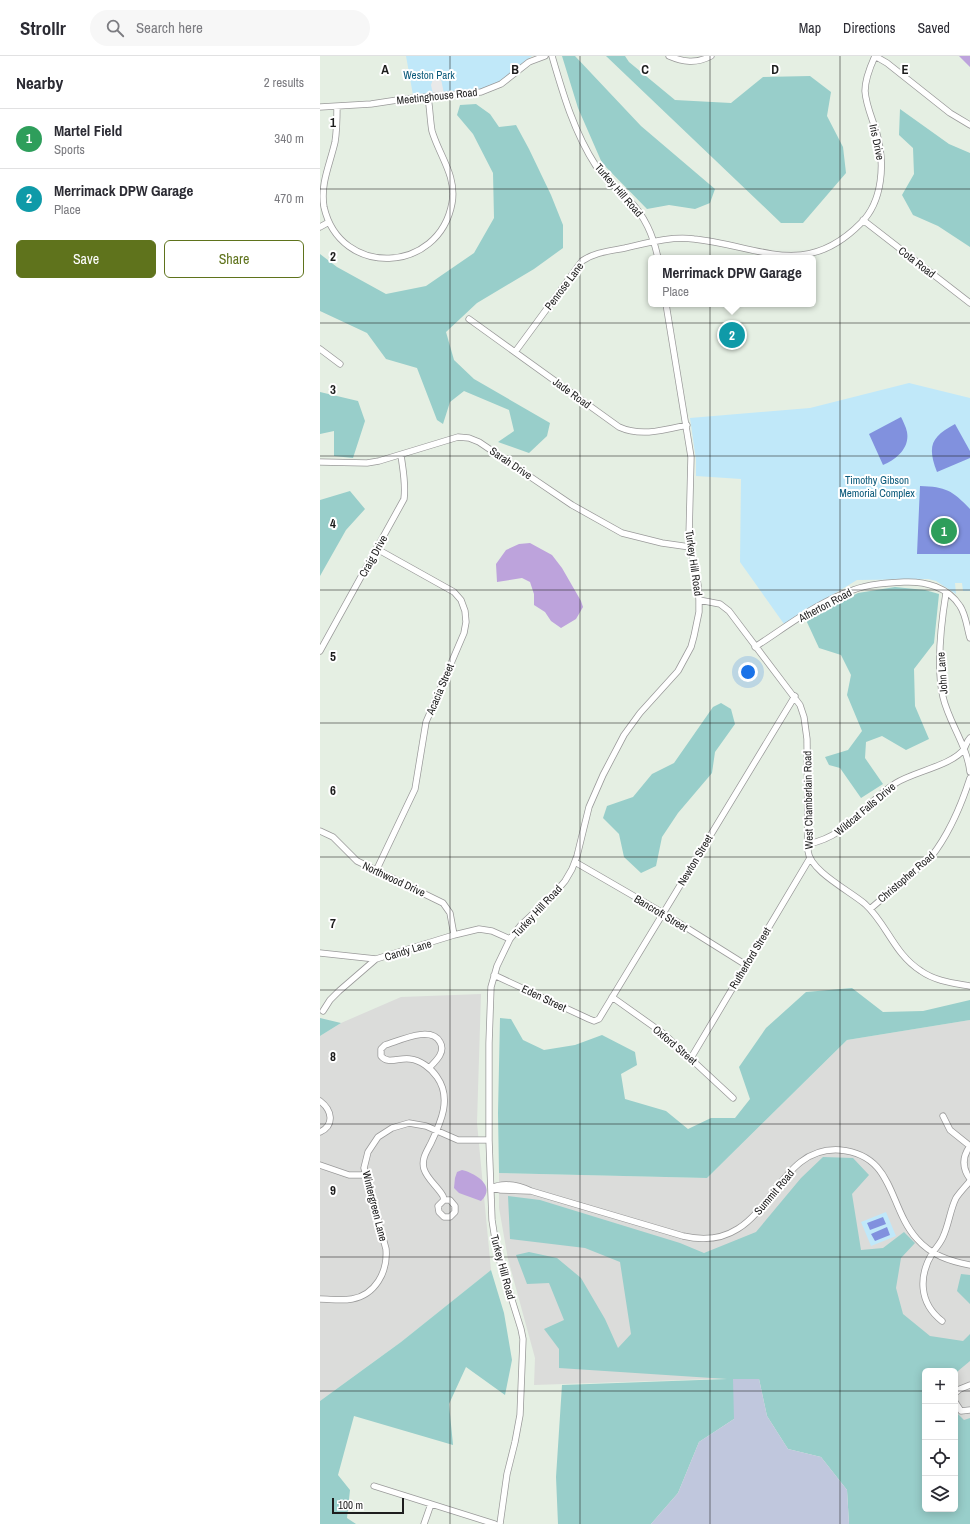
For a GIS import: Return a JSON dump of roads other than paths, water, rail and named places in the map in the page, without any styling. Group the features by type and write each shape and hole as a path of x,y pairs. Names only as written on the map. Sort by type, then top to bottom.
{"street":[{"name":"Meetinghouse Road","path":"320,107 470,94 501,84 529,62 545,56"},
{"name":"Turkey Hill Road","path":"552,56 561,90 570,115 586,148 597,167 607,180 638,211 646,222 655,241 657,255"},
{"path":"669,56 677,60 688,62 700,61 711,56"},
{"path":"875,56 887,63 950,113 970,125"},
{"name":"Iris Drive","path":"804,255 815,253 845,238 864,220 875,200 882,168 880,146 865,90 866,78 875,56"},
{"path":"337,106 336,134 322,187 323,205 329,222 338,235 349,246 363,254 378,258 394,258 410,255 424,247 436,237 448,217 453,193 448,169 433,131 428,98"},
{"name":"Cota Road","path":"864,220 970,304"},
{"path":"320,227 329,222"},
{"name":"Iris Drive","path":"655,241 692,239 720,243 772,255"},
{"name":"Penrose Lane","path":"515,352 582,261 592,255 655,241"},
{"name":"Turkey Hill Road","path":"500,1524 507,1474 520,1414 523,1339 495,1246 492,1220 489,1140 491,987 501,956 510,939 521,925 554,894 565,881 575,862 589,807 617,747 633,722 678,671 691,647 699,612 699,600 697,578 690,547 689,526 692,477 691,457 687,425 667,307"},
{"name":"Jade Road","path":"469,319 609,420 629,431 640,433 652,432 687,425"},
{"path":"320,349 340,364"},
{"name":"Sarah Drive","path":"320,462 367,463 401,456 458,437 469,438 479,442 572,505 622,533 662,543 690,547"},
{"name":"Craig Drive","path":"320,651 404,499 406,487 401,456"},
{"name":"Acacia Street","path":"376,871 414,789 426,722 460,644 466,622 465,611 461,600 454,592 377,548"},
{"name":"Atherton Road","path":"755,647 823,604 854,589 880,584 910,582 930,584 940,588 955,600 963,610 970,638"},
{"name":"John Lane","path":"946,593 941,632 940,658 942,687 947,708 964,749"},
{"name":"West Chamberlain Road","path":"699,600 714,602 725,607 795,696 800,705 806,728 808,844 810,858 821,871 870,909 900,953 916,968 926,975 936,979 970,986"},
{"name":"Newton Street","path":"594,1021 599,1019 795,696"},
{"path":"970,738 964,749 970,772"},
{"name":"Wildcat Falls Drive","path":"808,844 824,840 844,828 876,798 896,783 953,758 964,749"},
{"name":"Christopher Road","path":"870,909 932,857 939,848 952,825 970,778"},
{"name":"Northwood Drive","path":"320,831 333,837 357,861 428,894 443,903 450,913 454,935"},
{"name":"Rutherford Street","path":"691,1058 810,858"},
{"name":"Bancroft Street","path":"575,862 663,913 746,965"},
{"name":"Candy Lane","path":"323,1010 338,991 376,960 454,935 479,929 492,931 510,939"},
{"path":"320,953 376,960"},
{"name":"Eden Street","path":"494,975 594,1021"},
{"name":"Oxford Street","path":"612,997 664,1034 733,1098"},
{"path":"429,1068 438,1058 442,1049 440,1041 433,1035 421,1034 385,1045 382,1049 381,1056 385,1060 390,1061 409,1058 429,1068 440,1081 444,1093 443,1113 437,1132 423,1161 426,1174 442,1194 444,1200"},
{"path":"320,1101 329,1110 331,1118 328,1126 320,1132"},
{"path":"942,1321 927,1304 923,1293 924,1273 933,1253 944,1235 956,1198 970,1180 966,1172 964,1162 965,1155 970,1146 950,1130 943,1116"},
{"name":"Wintergreen Lane","path":"320,1299 345,1300 362,1296 375,1286 384,1271 386,1249 364,1168 368,1152 374,1141 387,1130 397,1125 409,1123 420,1125 458,1140 489,1140"},
{"name":"Summit Road","path":"491,1188 499,1184 522,1187 531,1191 683,1236 700,1239 717,1238 738,1229 749,1221 788,1174 801,1161 820,1152 833,1150 846,1151 863,1157 880,1171 890,1186 902,1216 917,1239 938,1256 970,1265"},
{"path":"320,1165 349,1175 365,1175"},
{"path":"958,1391 970,1385"},
{"path":"956,1404 961,1411 970,1410"},
{"path":"374,1486 495,1524"},
{"path":"424,1524 431,1504"}],"place":[{"name":"Merrimack DPW Garage","path":"732,335"},
{"name":"Martel Field","path":"944,531"}],"park label":[{"name":"Weston Park","path":"429,75"},
{"name":"Timothy Gibson Memorial Complex","path":"877,486"}]}
